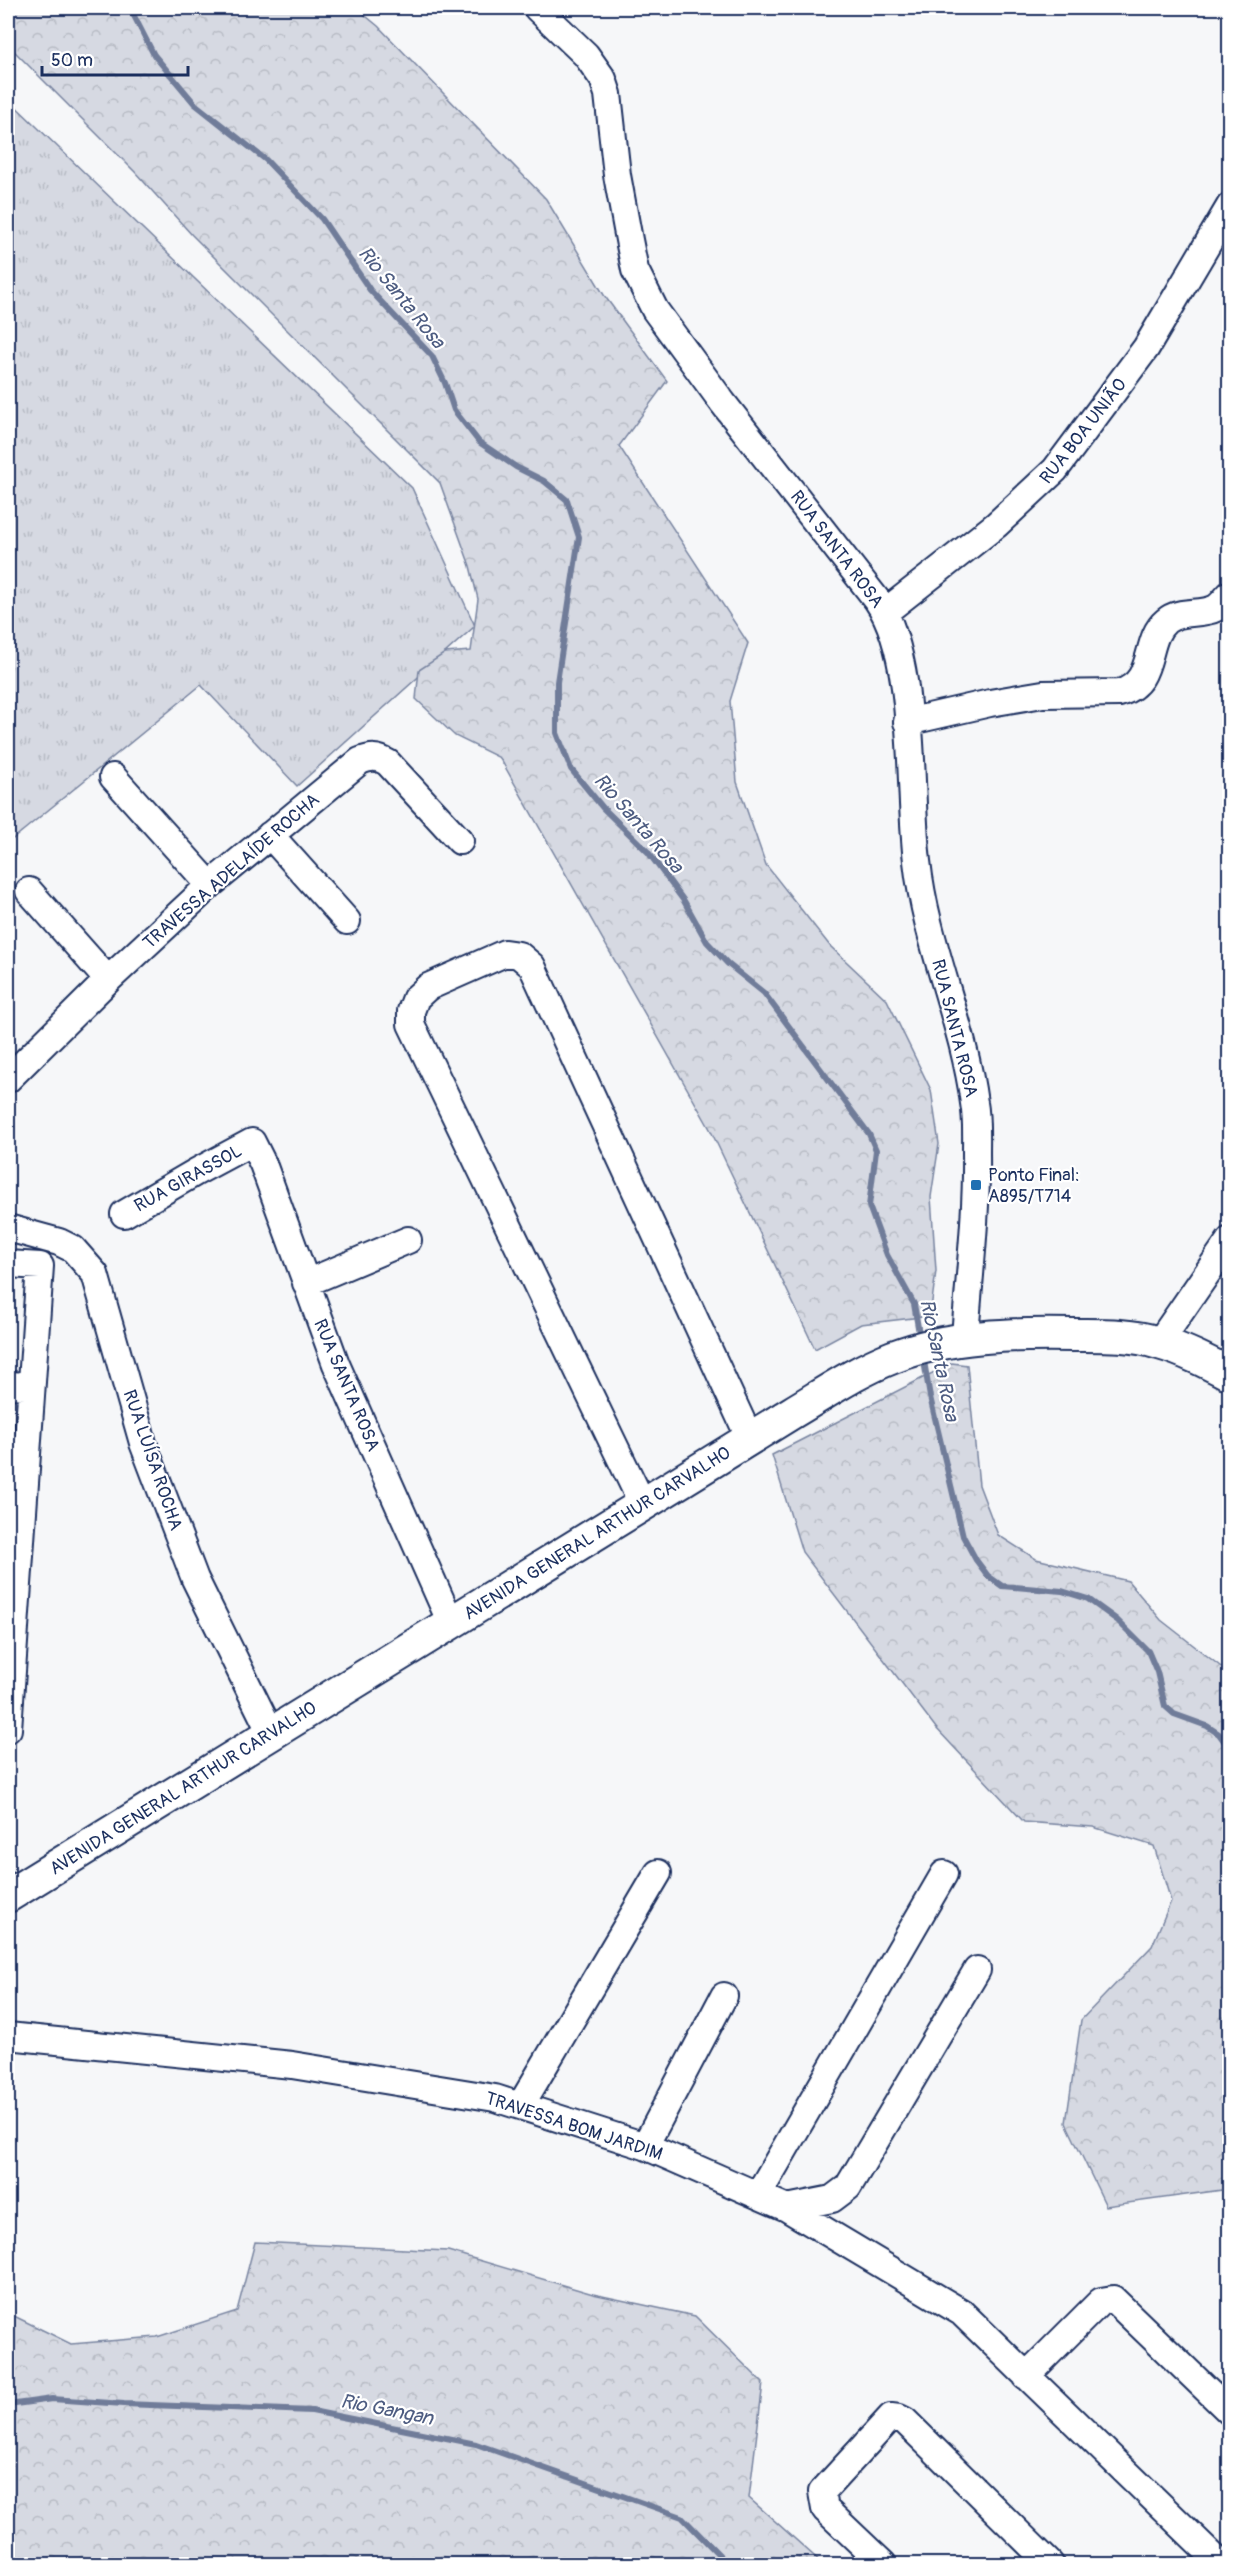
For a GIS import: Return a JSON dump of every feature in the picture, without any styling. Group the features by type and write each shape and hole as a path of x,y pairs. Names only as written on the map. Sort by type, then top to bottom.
{"main road":[{"name":"AVENIDA GENERAL ARTHUR CARVALHO","path":"8,1896 845,1381 895,1356 954,1340 1054,1334 1114,1335 1159,1343 1199,1358 1230,1374"}],"street":[{"name":"RUA SANTA ROSA","path":"537,8 586,55 603,79 608,94 617,175 635,270 655,310 723,403 885,612 897,642 902,665 920,887 929,930 956,1013 975,1105 976,1185 954,1340"},
{"name":"RUA BOA UNIÃO","path":"885,612 996,525 1055,470 1146,348 1230,206"},
{"path":"907,722 990,703 1043,694 1128,691 1142,677 1165,622 1174,615 1215,608 1230,594"},
{"name":"TRAVESSA ADELAÍDE ROCHA","path":"10,1073 210,885 360,761 371,757 380,758 396,770 460,841"},
{"path":"113,777 210,885"},
{"path":"270,835 346,921"},
{"path":"29,891 108,980"},
{"path":"643,1505 411,1024 411,1011 416,998 428,987 505,953 519,955 532,966 750,1439"},
{"name":"RUA SANTA ROSA","path":"252,1143 264,1164 336,1364 452,1623"},
{"name":"RUA GIRASSOL","path":"124,1214 196,1172 252,1143"},
{"name":"RUA LUÍSA ROCHA","path":"8,1227 59,1242 73,1249 95,1274 143,1443 195,1580 271,1734"},
{"path":"306,1283 408,1240"},
{"path":"1159,1343 1230,1240"},
{"path":"8,1264 40,1266 20,1385 8,1729"},
{"path":"521,2105 658,1873"},
{"path":"758,2194 945,1874"},
{"path":"787,2208 832,2199 848,2187 977,1970"},
{"path":"645,2146 724,1996"},
{"name":"TRAVESSA BOM JARDIM","path":"8,2036 292,2065 457,2091 521,2105 645,2146 758,2194 787,2208 961,2312 1221,2565"},
{"path":"1026,2376 1101,2301 1113,2299 1230,2412"},
{"path":"883,2565 825,2509 822,2492 891,2417 905,2421 1050,2565"}],"green space":[{"path":"8,8 356,8 378,26 546,199 604,295 667,381 619,446 748,643 730,701 737,782 766,865 830,946 887,1000 931,1090 939,1144 931,1197 936,1271 930,1316 861,1324 815,1349 710,1129 500,758 455,736 416,699 419,670 445,653 471,651 478,599 470,566 440,483 192,235 135,172 8,45"},
{"path":"8,99 412,488 475,626 297,786 201,685 8,843"},
{"path":"952,1363 967,1365 979,1485 998,1535 1036,1559 1128,1581 1161,1620 1229,1673 1229,2189 1106,2206 1066,2123 1081,2020 1152,1946 1171,1901 1154,1846 1093,1827 1024,1822 936,1728 802,1552 772,1455"},
{"path":"255,2242 448,2251 593,2294 695,2316 763,2383 749,2498 823,2564 8,2564 8,2313 71,2344 157,2337 237,2311"}],"waterway":[{"name":"Rio Santa Rosa","path":"130,8 154,55 195,104 266,160 322,219 370,290 432,356 445,383 454,410 479,442 516,467 544,481 567,500 579,537 557,682 557,733 571,769 603,808 648,852 684,901 707,942 728,964 764,993 869,1134 876,1150 869,1206 887,1255 914,1304 920,1339"},
{"name":"Rio Santa Rosa","path":"923,1355 930,1397 963,1536 988,1576 1002,1586 1062,1591 1088,1599 1117,1620 1148,1651 1157,1672 1165,1706 1174,1714 1207,1726 1219,1734 1230,1749"},
{"name":"Rio Santa Rosa","path":"1230,1800 1227,1826 1230,1840"},
{"name":"Rio Gangan","path":"8,2405 52,2399 312,2411 476,2444 682,2517 728,2564"}],"place":[{"name":"Ponto Final: A895/T714","path":"976,1185"}]}
